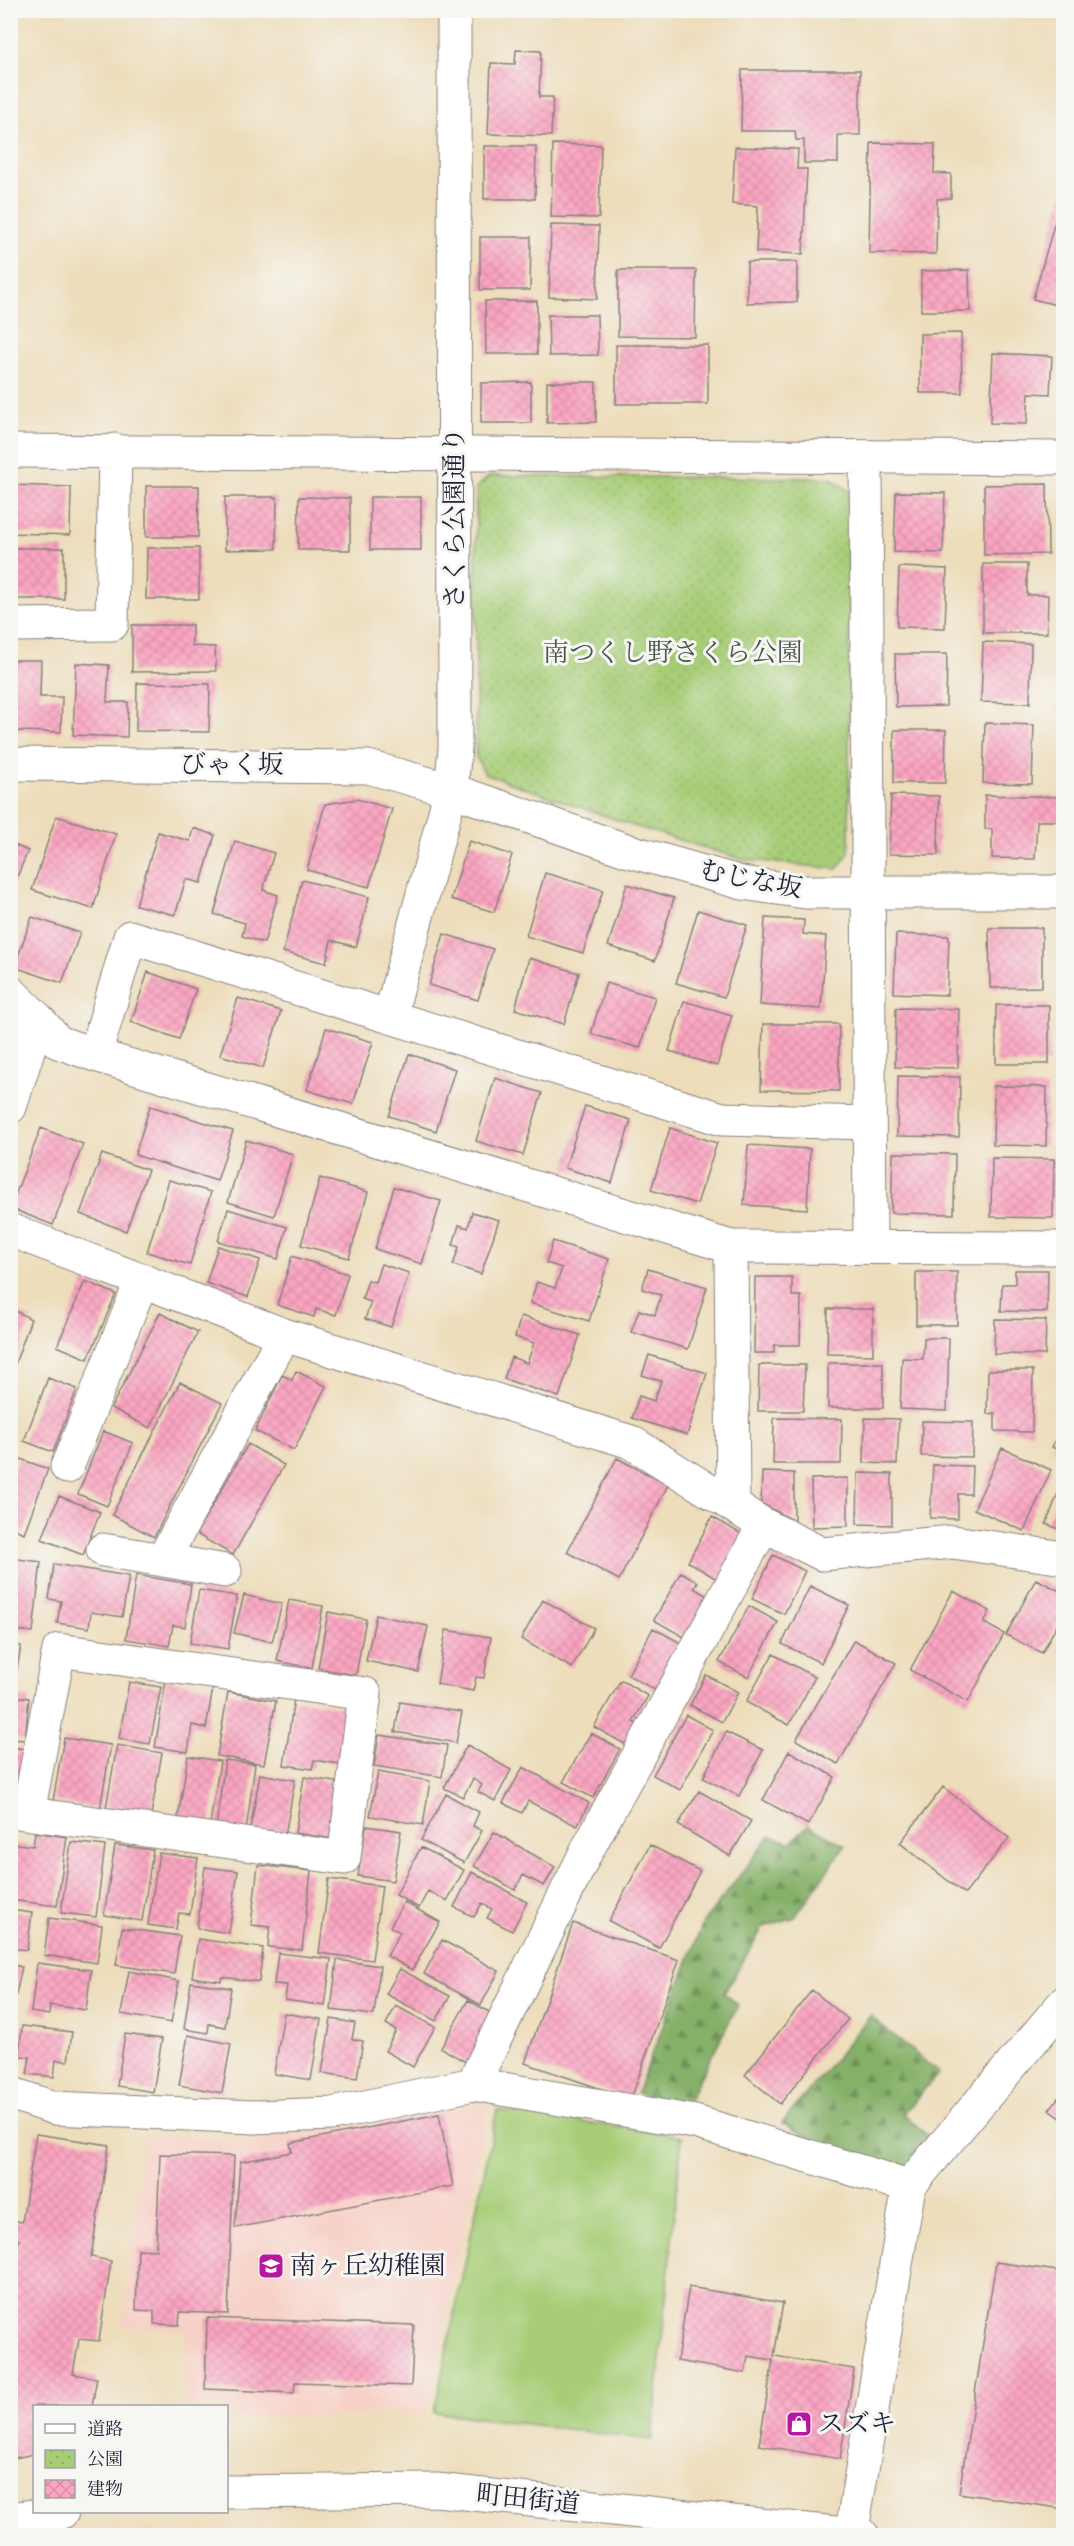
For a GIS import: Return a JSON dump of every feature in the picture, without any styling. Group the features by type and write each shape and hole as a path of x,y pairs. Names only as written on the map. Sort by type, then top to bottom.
{"street":[{"name":"さくら公園通り","path":"390,1016 451,790 455,748 454,10"},
{"path":"10,625 112,624 114,450"},
{"path":"10,451 1064,458"},
{"path":"866,457 870,1247"},
{"name":"びゃく坂","path":"10,764 368,767 451,790"},
{"name":"むじな坂","path":"451,790 626,850 742,883 806,892 1064,892"},
{"path":"95,1055 130,937 722,1119 869,1123"},
{"path":"10,992 58,1042 731,1247 1064,1248"},
{"path":"10,1107 38,1019"},
{"path":"10,1230 284,1335 631,1442 764,1525 822,1554 953,1542 1064,1558"},
{"path":"731,1247 733,1506"},
{"path":"67,1467 142,1280"},
{"path":"163,1560 284,1335"},
{"path":"474,2084 586,1852 764,1525"},
{"path":"103,1551 225,1571"},
{"path":"59,1650 365,1694 344,1858 19,1812 59,1650"},
{"path":"856,2535 909,2186 1064,2002"},
{"path":"10,2093 54,2108 254,2117 332,2114 474,2084 695,2122 909,2186"},
{"name":"町田街道","path":"228,2492 437,2490 856,2535"},
{"path":"10,2518 47,2513"}],"shaded area":[{"path":"473,2105 488,2107 427,2412 228,2419 228,2405 185,2405 186,2331 123,2327 144,2134 242,2142"}],"green space":[{"name":"南つくし野さくら公園","path":"490,476 831,478 849,491 849,853 837,869 741,859 634,826 485,774 476,757 476,488"},
{"path":"808,1825 845,1845 795,1917 763,1927 724,1993 738,2005 685,2107 637,2093 703,1923 770,1836 791,1843"},
{"path":"870,2016 939,2073 903,2113 930,2138 905,2172 833,2150 782,2123"},
{"path":"497,2110 682,2136 652,2440 434,2412"}],"building":[{"path":"516,50 541,51 539,97 553,97 551,136 488,134 491,63 515,64"},
{"path":"742,70 860,70 860,135 838,135 838,163 804,163 804,140 796,140 795,131 741,131"},
{"path":"871,143 935,144 934,173 951,174 951,198 937,199 936,254 869,253"},
{"path":"553,144 601,145 599,218 551,217"},
{"path":"484,146 536,146 535,199 484,199"},
{"path":"735,147 798,149 797,169 807,169 803,254 756,252 758,206 732,204"},
{"path":"1064,193 1064,307 1033,299"},
{"path":"551,225 599,226 597,299 549,297"},
{"path":"480,237 531,237 530,290 480,290"},
{"path":"747,262 797,262 797,302 747,303"},
{"path":"618,270 696,270 695,337 618,336"},
{"path":"969,270 970,311 921,311 921,271"},
{"path":"485,301 537,301 537,354 486,354"},
{"path":"548,315 597,315 598,355 549,356"},
{"path":"961,333 962,393 920,393 920,334"},
{"path":"616,345 708,345 708,404 616,404"},
{"path":"993,353 1052,356 1050,394 1029,393 1027,424 990,423"},
{"path":"531,382 531,423 481,423 481,383"},
{"path":"547,382 596,382 596,422 547,423"},
{"path":"1047,484 1048,554 984,555 984,485"},
{"path":"10,485 71,487 70,535 10,533"},
{"path":"146,486 199,486 198,537 146,537"},
{"path":"896,492 945,493 943,553 894,552"},
{"path":"225,497 277,497 276,549 225,550"},
{"path":"299,497 350,498 350,550 298,550"},
{"path":"370,497 421,497 421,550 370,550"},
{"path":"12,548 64,548 64,599 10,599"},
{"path":"147,548 199,548 199,599 146,599"},
{"path":"983,564 1027,564 1027,595 1048,595 1047,633 983,633"},
{"path":"899,567 947,569 945,628 897,627"},
{"path":"132,625 192,625 192,646 215,647 216,671 132,672"},
{"path":"983,642 1031,644 1030,703 981,702"},
{"path":"895,654 947,654 946,706 896,707"},
{"path":"10,660 41,660 40,697 62,697 61,732 10,731"},
{"path":"76,663 109,665 107,702 128,702 127,737 73,735"},
{"path":"137,683 210,684 209,732 136,731"},
{"path":"985,723 1034,725 1032,784 983,783"},
{"path":"894,730 946,730 945,783 894,783"},
{"path":"891,795 939,796 938,855 889,854"},
{"path":"985,795 1064,797 1064,821 1037,821 1035,859 992,858 992,829 985,829"},
{"path":"357,799 392,809 369,887 307,870 325,804"},
{"path":"56,816 116,834 93,909 32,890"},
{"path":"193,828 215,835 201,883 186,879 175,915 136,905 158,832 190,841"},
{"path":"235,841 274,853 263,890 278,895 264,943 242,936 245,923 214,914"},
{"path":"469,841 512,855 494,912 451,899"},
{"path":"10,843 28,851 13,886 10,885"},
{"path":"545,873 603,890 583,953 526,936"},
{"path":"302,880 369,897 356,947 331,940 326,963 283,952"},
{"path":"627,884 674,898 655,961 608,946"},
{"path":"698,910 747,925 724,997 676,983"},
{"path":"32,917 80,933 62,983 14,967"},
{"path":"765,918 804,920 803,934 826,936 821,1009 760,1005"},
{"path":"989,928 1042,928 1042,987 990,988"},
{"path":"444,934 493,949 478,1000 429,985"},
{"path":"896,934 949,936 947,995 894,993"},
{"path":"529,958 579,973 564,1024 515,1009"},
{"path":"148,972 196,989 179,1039 131,1022"},
{"path":"606,983 655,997 640,1048 591,1034"},
{"path":"238,998 281,1011 263,1068 220,1055"},
{"path":"684,1001 732,1015 717,1066 669,1051"},
{"path":"996,1005 1049,1005 1049,1064 996,1064"},
{"path":"896,1008 959,1009 958,1068 895,1067"},
{"path":"763,1024 839,1024 839,1091 761,1090"},
{"path":"326,1028 373,1042 353,1104 307,1090"},
{"path":"409,1054 455,1069 436,1131 389,1116"},
{"path":"898,1076 960,1077 959,1137 897,1136"},
{"path":"495,1078 542,1093 523,1155 476,1141"},
{"path":"994,1086 1047,1087 1046,1146 993,1145"},
{"path":"150,1106 233,1131 217,1181 135,1155"},
{"path":"585,1106 631,1120 612,1183 565,1168"},
{"path":"41,1128 83,1144 53,1225 10,1208"},
{"path":"670,1128 717,1143 697,1204 651,1190"},
{"path":"246,1140 293,1154 274,1216 228,1202"},
{"path":"748,1145 810,1149 807,1209 744,1205"},
{"path":"893,1153 955,1154 954,1214 891,1213"},
{"path":"102,1154 148,1170 126,1231 80,1214"},
{"path":"992,1158 1054,1159 1053,1218 991,1217"},
{"path":"320,1178 368,1192 349,1258 301,1245"},
{"path":"169,1180 211,1192 190,1265 147,1252"},
{"path":"394,1187 441,1201 422,1264 375,1249"},
{"path":"228,1209 287,1227 278,1259 218,1241"},
{"path":"472,1212 499,1220 481,1274 453,1265 459,1247 453,1245 459,1225 468,1228"},
{"path":"553,1241 609,1259 589,1321 530,1303 537,1282 555,1288 562,1268 546,1263"},
{"path":"218,1246 260,1260 248,1297 206,1283"},
{"path":"292,1256 348,1274 336,1315 316,1309 314,1317 277,1305"},
{"path":"381,1264 409,1273 391,1327 365,1319 371,1302 362,1299 368,1280 375,1282"},
{"path":"648,1269 707,1287 688,1349 631,1332 639,1310 655,1315 661,1295 642,1289"},
{"path":"1015,1270 1048,1270 1047,1312 1001,1311 1002,1284 1015,1284"},
{"path":"916,1272 957,1272 957,1325 916,1325"},
{"path":"755,1277 792,1277 792,1296 801,1296 800,1345 774,1345 774,1353 754,1353"},
{"path":"85,1281 116,1294 88,1359 57,1346"},
{"path":"10,1308 31,1319 11,1375 10,1375"},
{"path":"828,1309 873,1309 873,1355 827,1354"},
{"path":"160,1313 198,1332 150,1428 111,1408"},
{"path":"521,1316 580,1335 559,1397 504,1379 511,1357 527,1363 534,1343 515,1337"},
{"path":"995,1319 1046,1320 1045,1355 994,1354"},
{"path":"924,1338 949,1338 947,1411 900,1409 902,1358 923,1359"},
{"path":"649,1355 707,1373 687,1435 632,1418 639,1396 654,1401 661,1381 642,1375"},
{"path":"828,1363 883,1363 883,1408 828,1408"},
{"path":"759,1365 805,1365 803,1411 758,1411"},
{"path":"988,1370 1033,1370 1032,1432 995,1431 995,1413 987,1414"},
{"path":"296,1371 326,1386 294,1450 255,1431 282,1375 292,1380"},
{"path":"48,1378 77,1389 53,1452 24,1441"},
{"path":"180,1382 222,1403 154,1537 112,1515"},
{"path":"774,1418 842,1419 841,1464 773,1464"},
{"path":"865,1418 899,1419 897,1464 864,1463"},
{"path":"922,1421 973,1422 972,1457 921,1456"},
{"path":"1064,1421 1064,1452 1052,1447"},
{"path":"103,1431 133,1443 107,1506 78,1494"},
{"path":"248,1444 284,1465 233,1555 196,1534"},
{"path":"1002,1448 1051,1470 1024,1531 974,1509"},
{"path":"18,1458 48,1469 24,1533 10,1527 10,1478"},
{"path":"617,1458 668,1485 619,1580 567,1552"},
{"path":"933,1465 972,1466 971,1494 958,1494 958,1519 930,1518"},
{"path":"762,1472 794,1473 794,1521 761,1503"},
{"path":"858,1473 892,1474 892,1525 857,1524"},
{"path":"848,1478 848,1526 812,1527 811,1479"},
{"path":"1064,1481 1064,1531 1046,1524"},
{"path":"59,1496 100,1512 83,1555 42,1539"},
{"path":"712,1517 745,1536 720,1581 688,1562"},
{"path":"773,1555 805,1571 784,1614 752,1599"},
{"path":"10,1558 41,1562 33,1632 10,1630"},
{"path":"54,1564 129,1576 122,1617 91,1612 89,1628 57,1623 61,1601 49,1599"},
{"path":"681,1572 698,1582 694,1588 712,1599 689,1640 654,1620"},
{"path":"136,1575 191,1584 185,1627 173,1625 169,1646 126,1639"},
{"path":"1036,1579 1064,1593 1064,1611 1042,1653 1006,1635"},
{"path":"810,1586 849,1605 821,1663 782,1644"},
{"path":"199,1590 237,1596 228,1649 190,1643"},
{"path":"953,1591 990,1611 984,1623 1004,1634 968,1702 910,1670"},
{"path":"244,1595 282,1604 272,1642 234,1633"},
{"path":"289,1600 323,1606 312,1668 277,1661"},
{"path":"543,1600 594,1628 572,1668 521,1639"},
{"path":"749,1606 778,1622 748,1677 719,1662"},
{"path":"328,1612 366,1619 356,1675 318,1668"},
{"path":"376,1615 428,1626 418,1672 366,1661"},
{"path":"653,1628 681,1643 655,1690 628,1675"},
{"path":"446,1630 491,1637 484,1678 476,1677 473,1691 437,1684"},
{"path":"854,1640 896,1663 838,1764 796,1740"},
{"path":"10,1644 21,1646 13,1692 10,1691"},
{"path":"773,1654 815,1677 789,1725 746,1702"},
{"path":"706,1675 738,1692 722,1722 690,1705"},
{"path":"166,1680 213,1688 206,1728 192,1725 188,1752 155,1747"},
{"path":"621,1680 648,1696 633,1722 641,1727 630,1747 594,1727"},
{"path":"129,1682 161,1687 150,1744 119,1739"},
{"path":"228,1692 276,1701 264,1764 217,1756"},
{"path":"10,1696 29,1698 25,1740 10,1739"},
{"path":"294,1699 348,1708 339,1764 314,1760 312,1769 284,1765"},
{"path":"400,1702 462,1712 456,1743 395,1732"},
{"path":"686,1715 713,1730 680,1790 653,1775"},
{"path":"726,1732 763,1750 739,1796 703,1778"},
{"path":"591,1733 620,1749 593,1798 563,1782"},
{"path":"379,1735 447,1745 442,1777 374,1766"},
{"path":"64,1738 111,1745 100,1809 53,1801"},
{"path":"117,1745 162,1753 151,1815 106,1808"},
{"path":"467,1745 511,1770 495,1801 478,1792 482,1785 473,1779 463,1797 444,1788"},
{"path":"10,1747 24,1749 16,1793 10,1792"},
{"path":"789,1751 835,1777 808,1825 763,1800"},
{"path":"188,1756 220,1761 210,1823 178,1818"},
{"path":"225,1760 255,1764 246,1831 216,1827"},
{"path":"523,1767 589,1803 577,1826 528,1801 522,1813 503,1803"},
{"path":"378,1772 430,1781 423,1825 370,1816"},
{"path":"260,1774 295,1780 285,1836 250,1830"},
{"path":"304,1777 342,1783 333,1839 295,1833"},
{"path":"943,1787 1009,1838 965,1894 900,1843"},
{"path":"699,1791 751,1821 730,1856 678,1825"},
{"path":"446,1794 479,1812 473,1826 482,1831 464,1863 421,1840"},
{"path":"366,1826 401,1831 393,1881 358,1876"},
{"path":"35,1832 67,1837 57,1906 10,1900 10,1843 33,1846"},
{"path":"494,1832 555,1867 544,1886 523,1875 515,1890 474,1866"},
{"path":"71,1842 105,1846 96,1917 61,1913"},
{"path":"115,1845 153,1850 142,1921 104,1915"},
{"path":"650,1845 700,1871 659,1948 609,1921"},
{"path":"421,1847 464,1870 447,1901 428,1891 419,1908 396,1895"},
{"path":"159,1853 198,1858 190,1914 179,1913 176,1929 148,1925"},
{"path":"258,1865 311,1871 302,1950 268,1947 270,1927 251,1925"},
{"path":"205,1867 238,1871 229,1933 197,1928"},
{"path":"472,1872 527,1902 512,1931 487,1918 492,1909 482,1903 474,1917 454,1907"},
{"path":"329,1879 382,1886 372,1960 319,1953"},
{"path":"404,1902 440,1922 412,1970 387,1956 400,1932 390,1927"},
{"path":"10,1910 32,1913 27,1950 10,1948"},
{"path":"49,1918 102,1925 97,1963 44,1955"},
{"path":"573,1923 679,1960 631,2099 525,2063"},
{"path":"122,1928 180,1936 174,1974 116,1965"},
{"path":"198,1939 263,1948 259,1982 222,1977 221,1981 192,1977"},
{"path":"442,1940 499,1971 481,2005 424,1974"},
{"path":"278,1953 331,1959 325,2006 285,2000 287,1985 274,1984"},
{"path":"337,1960 380,1966 374,2015 331,2010"},
{"path":"37,1963 91,1970 86,2010 50,2005 49,2015 31,2012"},
{"path":"10,1964 22,1967 14,2004 10,2003"},
{"path":"400,1969 450,1996 436,2021 386,1994"},
{"path":"129,1971 179,1981 171,2023 121,2014"},
{"path":"191,1982 231,1988 225,2027 209,2024 208,2033 184,2029"},
{"path":"812,1990 848,2019 780,2104 745,2075"},
{"path":"468,2000 498,2017 471,2065 441,2048"},
{"path":"396,2006 435,2027 413,2067 385,2051 396,2030 386,2024"},
{"path":"284,2013 321,2019 311,2080 274,2074"},
{"path":"331,2019 355,2023 352,2039 363,2041 357,2078 322,2073"},
{"path":"22,2026 72,2032 68,2061 56,2060 54,2077 27,2074 30,2057 19,2056"},
{"path":"125,2034 162,2039 153,2092 117,2086"},
{"path":"188,2035 231,2044 222,2093 179,2085"},
{"path":"1064,2090 1064,2120 1049,2110"},
{"path":"439,2114 453,2186 235,2228 240,2162 292,2152 290,2143"},
{"path":"36,2134 109,2145 91,2257 111,2261 99,2341 79,2339 73,2374 97,2378 92,2405 33,2405 33,2454 10,2459 10,2295 19,2240 10,2239 10,2220 22,2222"},
{"path":"160,2154 234,2156 228,2314 180,2312 179,2325 154,2324 154,2311 136,2310 138,2249 156,2250"},
{"path":"996,2262 1064,2272 1064,2509 959,2493"},
{"path":"689,2287 783,2303 774,2356 854,2369 840,2459 759,2445 773,2360 748,2356 745,2373 677,2361"},
{"path":"207,2318 414,2325 411,2386 295,2382 294,2393 205,2389"}],"place":[{"name":"南ヶ丘幼稚園","path":"271,2266"},
{"name":"スズキ","path":"799,2424"}]}
